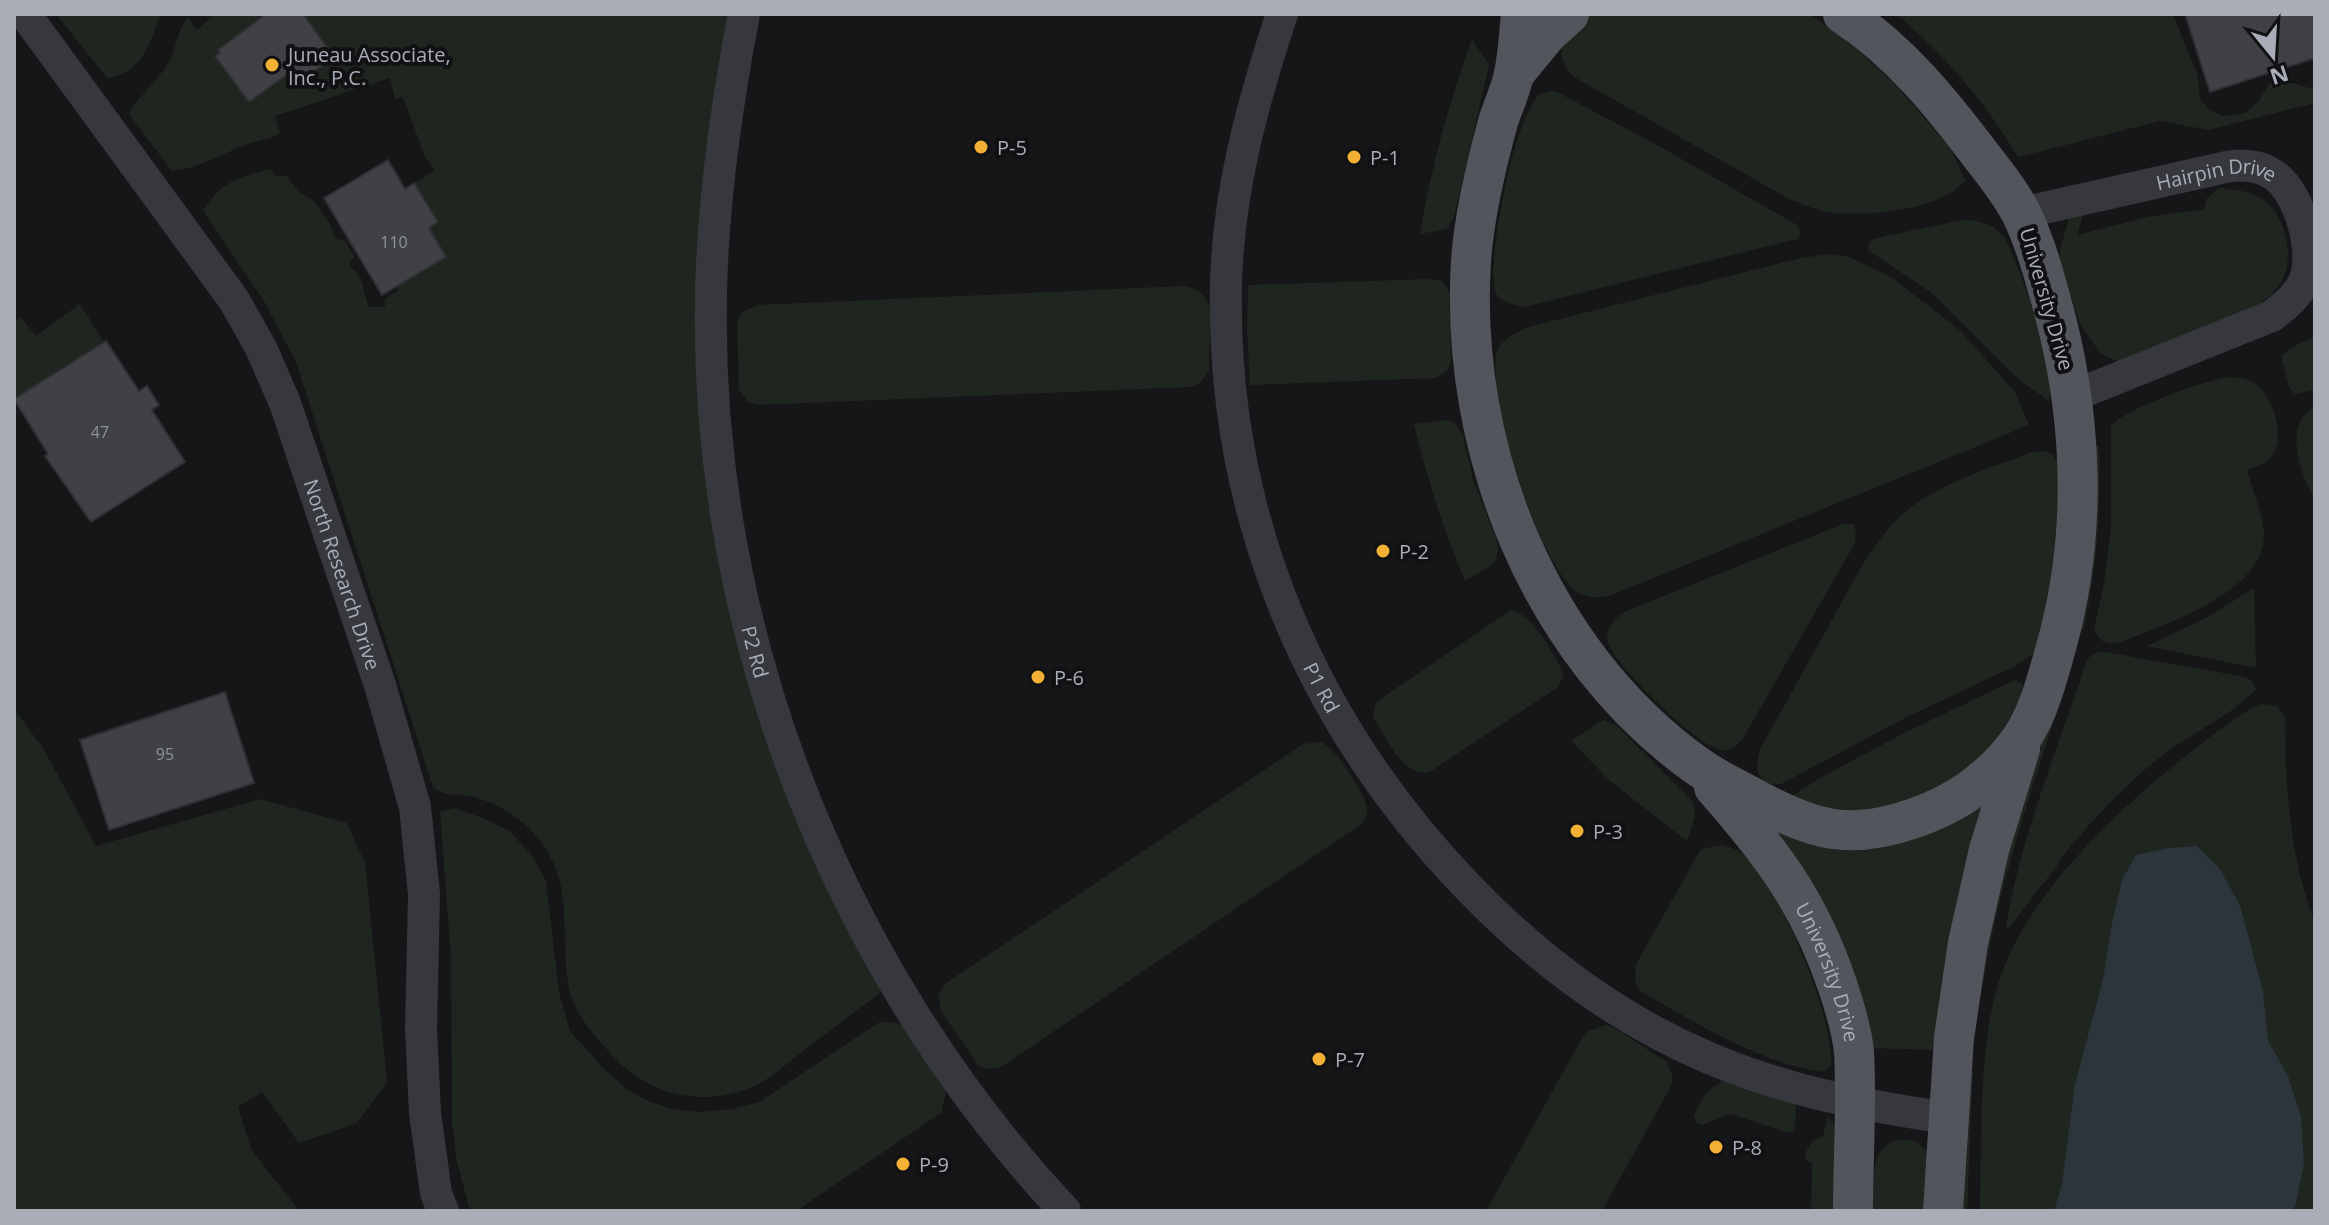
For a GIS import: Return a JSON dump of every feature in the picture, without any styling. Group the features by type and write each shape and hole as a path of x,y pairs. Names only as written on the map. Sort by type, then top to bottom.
{"main road":[{"name":"University Drive","path":"1521,14 1514,74 1489,155 1471,259 1475,378 1486,441 1527,558 1579,647 1624,704 1699,768 1761,802 1833,829 1872,828 1911,820 1947,804 1980,783 2022,741"},
{"name":"University Drive","path":"1514,74 1547,34 1569,14"},
{"name":"University Drive","path":"1843,14 1919,78 1957,123 2021,213 2040,261 2073,396 2078,499 2073,570 2066,612 2052,662 2034,719 2022,741 1989,850 1968,943 1954,1038 1943,1211"},
{"name":"University Drive","path":"1699,768 1778,864 1824,943 1851,1036 1853,1211"}],"street":[{"name":"North Research Drive","path":"25,14 234,300 261,348 285,403 380,685 415,807 424,894 421,1030 425,1113 436,1193 443,1211"},
{"name":"P2 Rd","path":"744,14 729,93 718,180 712,267 712,355 718,442 730,535 753,641 779,729 803,794 830,858 871,940 917,1020 969,1096 1034,1178 1065,1211"},
{"name":"P1 Rd","path":"1282,14 1260,81 1243,151 1227,269 1226,332 1233,404 1246,488 1267,562 1319,686 1358,752 1405,817 1495,915 1554,966 1618,1010 1709,1058 1795,1088 1854,1104 1948,1118"},
{"name":"Hairpin Drive","path":"2021,213 2226,167 2252,166 2273,174 2290,194 2309,246 2305,281 2284,307 2272,316 2073,396"}],"shaded area":[{"path":"56,14 161,14 148,46 137,63 120,75 107,78"},
{"path":"215,14 729,14 720,544 885,989 754,1086 729,1094 692,1097 658,1088 627,1070 594,1035 573,1001 567,972 562,894 551,857 539,839 526,825 501,808 433,787 296,362 264,301 203,211 216,194 240,178 270,169 276,176 286,176 301,193 314,201 336,239 344,240 355,257 350,261 350,267 361,280 369,307 385,307 385,299 398,291 396,287 446,256 429,228 437,222 414,183 435,170 425,157 403,97 395,99 390,78 275,116 280,133 277,135 193,167 172,171 129,114 166,66 188,18 197,30"},
{"path":"1589,14 1810,14 1852,45 1894,83 1951,149 1965,180 1940,198 1901,210 1842,214 1791,200 1574,77 1566,68 1562,51 1568,35"},
{"path":"1896,14 2173,14 2197,73 2200,99 2210,110 2223,116 2245,113 2258,102 2270,83 2287,81 2315,90 2315,103 2208,130 2160,121 2018,157 1963,80"},
{"path":"1472,39 1489,65 1454,217 1447,229 1420,234 1442,135"},
{"path":"1551,91 1659,146 1797,225 1801,233 1797,239 1525,307 1503,300 1497,295 1494,285 1495,247 1502,201 1521,128 1539,94"},
{"path":"2219,188 2257,196 2277,215 2288,249 2287,268 2280,283 2270,296 2239,315 2122,363 2101,354 2081,326 2060,265 2060,250 2069,217 2083,215 2077,235 2148,217 2204,209 2207,198"},
{"path":"1961,220 1986,224 2005,238 2044,343 2051,385 2049,401 2019,380 1933,294 1868,250 1869,242 1873,239"},
{"path":"1829,254 1849,257 1891,277 1961,331 2015,392 2029,425 1612,595 1594,597 1577,592 1562,576 1547,550 1519,482 1500,409 1496,356 1500,345 1515,333 1532,326 1801,258"},
{"path":"1442,281 1449,292 1451,362 1447,371 1436,378 1250,385 1248,285"},
{"path":"1183,286 1200,292 1210,308 1209,371 1200,383 1191,387 758,405 749,403 739,390 737,320 742,312 758,305"},
{"path":"80,304 104,342 16,398 14,324 21,317 36,336"},
{"path":"2315,337 2315,390 2295,394 2289,387 2281,356 2292,347"},
{"path":"2228,377 2248,380 2262,390 2277,422 2277,445 2273,455 2265,463 2247,470 2264,536 2259,556 2247,574 2230,590 2208,604 2121,642 2102,641 2094,630 2111,528 2111,426 2148,404"},
{"path":"2315,407 2315,499 2300,463 2297,436 2305,414"},
{"path":"1448,420 1455,423 1463,435 1473,480 1498,549 1495,563 1465,581 1436,503 1414,424"},
{"path":"2092,446 2099,446 2099,516 2092,585 2083,631 2076,629"},
{"path":"2032,452 2052,454 2062,468 2054,571 2036,652 2015,666 1905,718 1781,784 1768,784 1757,768 1760,749 1864,562 1887,530 1917,503 1949,485"},
{"path":"1843,524 1853,524 1855,543 1742,740 1733,748 1721,750 1695,736 1658,704 1613,653 1608,643 1609,629 1624,612"},
{"path":"2254,588 2256,668 2147,646 2208,617"},
{"path":"1511,610 1527,619 1549,647 1564,675 1558,687 1431,771 1412,769 1396,754 1373,716 1376,702"},
{"path":"2100,651 2246,677 2256,689 2237,706 2164,754 2122,791 2059,860 2008,929 2006,926 2021,859 2041,793 2086,663 2089,657"},
{"path":"2073,662 2009,867 1981,995 1975,994 1993,894 2065,667"},
{"path":"2015,680 2022,684 2020,696 2003,729 1985,753 1937,790 1909,802 1879,809 1849,811 1820,807 1792,796 1906,732"},
{"path":"2261,704 2277,706 2285,717 2291,822 2300,873 2315,923 2315,1211 1980,1211 1982,1095 1987,1036 1999,981 2012,949 2053,885 2135,798 2233,720"},
{"path":"14,709 43,748 96,846 260,799 347,823 365,863 387,1082 357,1123 299,1143 262,1092 238,1107 251,1149 299,1211 14,1211"},
{"path":"1603,720 1616,725 1693,802 1695,817 1687,841 1610,781 1571,741"},
{"path":"1321,742 1341,761 1361,792 1367,811 1360,825 1001,1067 985,1069 978,1065 941,1011 938,995 946,983 1303,744"},
{"path":"1984,794 1940,1050 1870,1048 1772,830"},
{"path":"454,808 509,831 531,854 546,881 559,992 570,1031 628,1090 672,1109 700,1112 732,1109 759,1102 878,1023 891,1022 902,1025 920,1040 948,1083 941,1113 796,1211 470,1211 457,1162 452,1123 451,957 440,812"},
{"path":"1721,845 1739,851 1754,867 1770,890 1801,951 1824,1016 1830,1044 1831,1066 1823,1072 1776,1060 1728,1040 1640,991 1635,981 1636,964 1701,849"},
{"path":"2197,846 2219,868 2240,905 2263,992 2268,1041 2288,1076 2301,1117 2304,1163 2295,1207 2290,1211 2054,1211 2062,1184 2075,1084 2103,980 2122,880 2136,855"},
{"path":"1606,1025 1667,1062 1673,1078 1602,1211 1486,1211 1581,1040 1589,1031"},
{"path":"1973,1071 1967,1211 1961,1211 1966,1076"},
{"path":"1729,1080 1796,1103 1795,1131 1788,1133 1731,1114 1702,1125 1697,1123 1694,1116 1707,1093"},
{"path":"1828,1117 1839,1130 1846,1211 1811,1211 1812,1164 1805,1159 1810,1144 1823,1136"},
{"path":"1901,1139 1916,1141 1927,1151 1932,1211 1873,1211 1873,1179 1877,1158 1890,1143"}],"building":[{"name":"Juneau Associate, Inc., P.C.","path":"266,14 303,14 334,57 297,84 289,73 249,102 215,56 220,53 218,50"},
{"path":"2185,14 2315,14 2315,58 2210,92"},
{"path":"388,160 405,189 414,183 438,222 429,228 446,257 382,295 324,198"},
{"path":"106,341 139,391 147,386 159,405 152,410 185,462 91,522 45,456 48,454 14,399"},
{"path":"225,692 254,783 109,830 80,740"}],"place":[{"name":"Juneau Associate, Inc., P.C.","path":"272,65"},
{"name":"P-5","path":"981,147"},
{"name":"P-1","path":"1354,157"},
{"name":"P-2","path":"1383,551"},
{"name":"P-6","path":"1038,677"},
{"name":"P-3","path":"1577,831"},
{"name":"P-7","path":"1319,1059"},
{"name":"P-8","path":"1716,1147"},
{"name":"P-9","path":"903,1164"}]}
